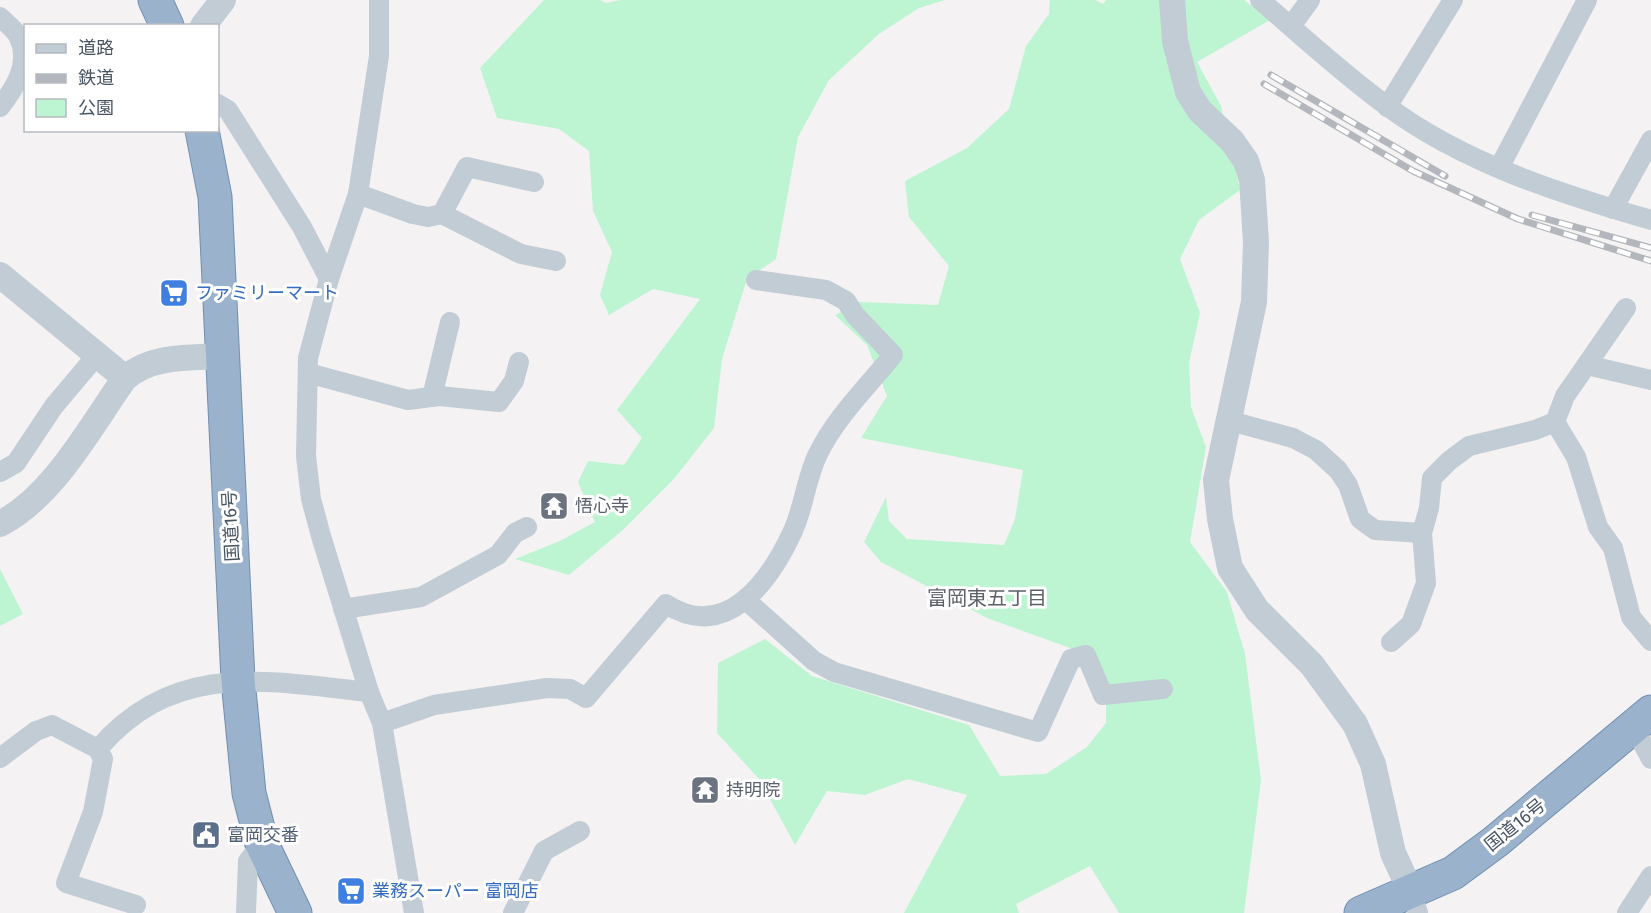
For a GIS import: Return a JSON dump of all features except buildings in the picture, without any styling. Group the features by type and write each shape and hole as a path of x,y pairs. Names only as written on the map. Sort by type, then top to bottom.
{"highway":[{"path":"155,0 166,24"},
{"name":"国道16号","path":"202,132 215,197 238,680 249,794 261,844 295,913"},
{"name":"国道16号","path":"1362,913 1414,902 1495,842 1640,720"}],"street":[{"path":"205,24 223,0"},
{"path":"380,0 379,56 358,194 329,279 308,358 306,456 311,499 369,692 382,723 414,913"},
{"path":"1172,0 1175,41 1188,92 1200,111 1232,141 1246,160 1252,180 1256,242 1254,302 1216,480 1220,519 1230,568 1257,610 1312,665 1355,724 1374,764 1393,853 1414,902"},
{"path":"1260,0 1387,107 1422,129 1499,168 1613,209 1651,220"},
{"path":"1291,26 1310,0"},
{"path":"1387,107 1454,0"},
{"path":"1499,168 1587,0"},
{"path":"0,17 19,37 22,61 17,85 0,107"},
{"path":"219,105 228,110 302,227 329,279"},
{"path":"1613,209 1651,140"},
{"path":"442,214 467,167 534,182"},
{"path":"358,194 413,214 428,217 442,214 521,254 556,261"},
{"path":"0,275 125,378"},
{"path":"382,723 434,705 547,688 570,689 586,698 666,604 682,614 712,618 747,601 793,532 818,454 845,414 893,355 855,315 846,302 826,290 756,280"},
{"path":"1391,642 1411,624 1426,583 1422,533 1429,508 1432,478 1449,460 1469,446 1535,430 1555,422 1565,396 1626,308"},
{"path":"432,397 450,322"},
{"path":"0,472 16,464 54,406 97,355"},
{"path":"0,524 21,513 52,481 125,378 138,367 156,361 223,356"},
{"path":"308,373 408,400 432,397 499,402 514,381 519,362"},
{"path":"1587,365 1651,380"},
{"path":"1227,420 1293,438 1316,450 1338,470 1348,484 1360,519 1375,530 1422,533"},
{"path":"1555,422 1576,457 1598,527 1613,548 1631,617 1651,640"},
{"path":"343,609 421,597 498,555 515,533 526,527"},
{"path":"747,601 814,661 834,672 1038,732 1071,659 1086,655 1103,695 1162,689"},
{"path":"98,749 123,722 173,695 205,685 238,680 369,692"},
{"path":"1640,720 1642,742 1651,759"},
{"path":"0,758 36,731 52,724 98,749 103,759 93,812 66,882 136,905"},
{"path":"513,913 544,851 580,831"},
{"path":"246,913 248,861 261,844"},
{"path":"1627,913 1651,876"}],"green space":[{"path":"544,0 600,0 606,3 621,0 945,0 919,8 879,34 829,80 798,137 776,259 747,279 722,359 714,428 673,480 623,530 569,575 515,559 560,541 595,522 578,482 588,461 624,465 642,438 617,410 700,299 653,289 609,315 600,295 612,252 593,211 589,151 559,129 497,118 480,68"},
{"path":"1050,0 1095,0 1103,4 1106,0 1244,0 1270,20 1197,62 1221,106 1240,190 1199,220 1180,259 1200,313 1189,363 1191,407 1206,447 1190,542 1227,592 1245,654 1261,780 1244,913 1119,913 1090,866 1016,904 1019,913 904,913 967,795 908,779 865,795 827,791 795,845 759,779 717,733 718,663 765,639 812,676 969,725 1000,776 1046,774 1087,747 1106,723 1106,677 1070,648 987,618 881,562 864,542 886,497 889,521 907,539 1004,545 1015,519 1023,470 861,438 887,396 867,345 835,315 860,302 938,305 949,266 909,217 905,181 967,148 1009,109 1026,46 1049,14"},
{"path":"0,569 23,614 0,626"}],"railway":[{"path":"1271,75 1445,176"},
{"path":"1264,84 1413,171 1518,219 1651,261"},
{"path":"1532,215 1651,248"}],"place":[{"name":"ファミリーマート","path":"174,293"},
{"name":"悟心寺","path":"554,506"},
{"name":"持明院","path":"705,790"},
{"name":"富岡交番","path":"206,835"},
{"name":"業務スーパー 富岡店","path":"351,891"}],"district":[{"name":"富岡東五丁目","path":"987,598"}]}
